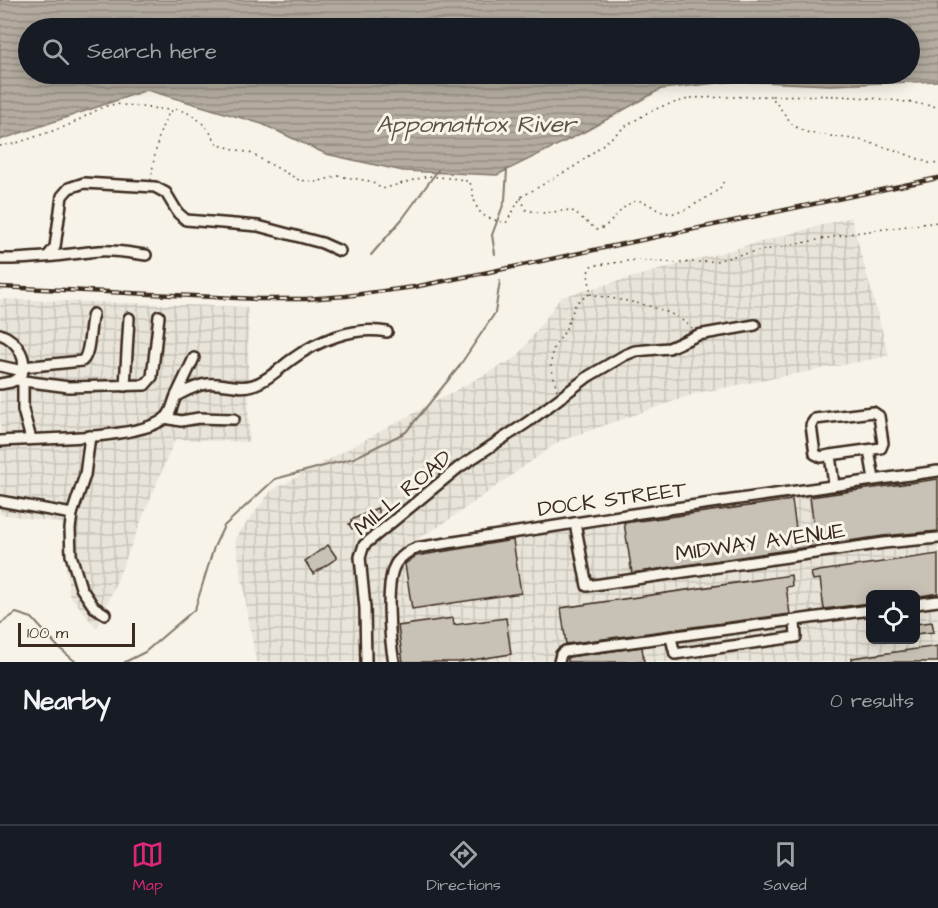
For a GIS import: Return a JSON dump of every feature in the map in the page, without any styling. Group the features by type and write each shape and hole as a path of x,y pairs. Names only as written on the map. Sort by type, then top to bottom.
{"street":[{"path":"48,256 55,247 62,196 69,188 93,182 150,186 161,189 178,213 186,220 258,226 322,243 340,251"},
{"path":"0,259 33,259 113,251 147,255"},
{"path":"0,384 22,375 85,359 93,314"},
{"path":"0,366 22,375 69,387 145,385 151,380 159,316"},
{"path":"125,386 129,318"},
{"path":"560,399 589,376 635,351 669,348 699,335 755,325"},
{"path":"176,396 189,389 208,384 253,385 295,357 326,341 356,331 387,332"},
{"path":"0,334 16,344 20,351 23,410 31,439"},
{"path":"0,441 90,436 157,424 165,418 194,358"},
{"name":"MILL ROAD","path":"366,662 365,608 360,557 362,548 458,468 560,399"},
{"path":"877,413 883,446 881,448 830,456 821,457 814,454 811,425 815,419 877,413"},
{"path":"165,418 181,421 199,418 234,419"},
{"path":"90,436 85,475 72,514 71,555 77,578 89,600 105,614"},
{"path":"869,450 874,479"},
{"path":"830,456 834,485"},
{"name":"DOCK STREET","path":"394,662 390,632 391,585 396,563 410,551 487,536 938,471"},
{"path":"0,501 72,514"},
{"name":"MIDWAY AVENUE","path":"576,523 588,586 884,543 938,538"},
{"path":"920,603 938,601"},
{"path":"559,662 561,654 565,651 866,611"},
{"path":"671,638 675,654 697,651 796,637 795,621"}],"path":[{"path":"0,146 14,144 67,126 104,106 115,104 170,111 175,109 205,124 218,146 250,153 299,180 316,182 338,176 370,181 382,189 428,176 470,182 481,215 487,219 506,223 521,197 577,165 626,126 663,106 700,97 824,94 902,101 938,107"},
{"path":"771,96 792,124 799,129 809,133 860,140 938,164"},
{"path":"150,186 164,121 170,111"},
{"path":"521,197 526,210 542,213 571,210 597,230 603,228 625,207 636,201 645,202 668,214 682,213 716,192 723,182"},
{"path":"560,399 551,366 552,351 576,303 589,294 591,288 588,273 591,266 636,260 679,263 716,261 854,233 938,222"},
{"path":"589,294 665,311 685,321 699,335"}],"shaded area":[{"path":"851,217 889,356 697,393 560,441 443,524 416,540 938,467 938,662 256,662 235,538 271,491 517,357 561,297"},
{"path":"0,299 248,307 249,442 175,439 97,629 69,594 62,523 0,514"}],"water":[{"name":"Appomattox River","path":"0,0 938,0 938,81 920,82 920,18 18,18 18,84 708,84 661,89 586,131 497,175 403,171 326,154 262,124 147,90 0,140"},
{"name":"Appomattox River","path":"807,84 857,84 830,85"}],"building":[{"path":"938,479 938,531 883,536 632,573 624,523 792,500 798,543 816,541 810,497"},
{"path":"377,508 381,516 357,530 355,527 352,529 349,524 351,520"},
{"path":"513,540 521,593 412,609 405,564 416,556"},
{"path":"328,545 337,558 313,574 305,561"},
{"path":"938,554 938,593 920,596 920,590 866,590 866,604 824,609 820,579 813,580 811,573"},
{"path":"791,575 792,586 786,587 790,614 566,644 561,608"},
{"path":"453,618 454,625 506,618 511,654 459,662 403,662 398,626"},
{"path":"932,622 934,632 920,633 920,623"},
{"path":"938,646 938,662 852,662 852,658"},
{"path":"642,647 644,662 568,662 568,657"}],"waterway":[{"path":"371,255 403,218 438,170"},
{"path":"495,254 492,235 505,200 507,170"},
{"path":"125,662 145,652 195,609 214,547 224,526 275,479 354,458 406,432 458,368 495,313 500,281"},
{"path":"0,624 16,613 32,618 58,647 76,662"}],"railway":[{"path":"0,287 258,299 346,296 414,287 938,178"}]}
